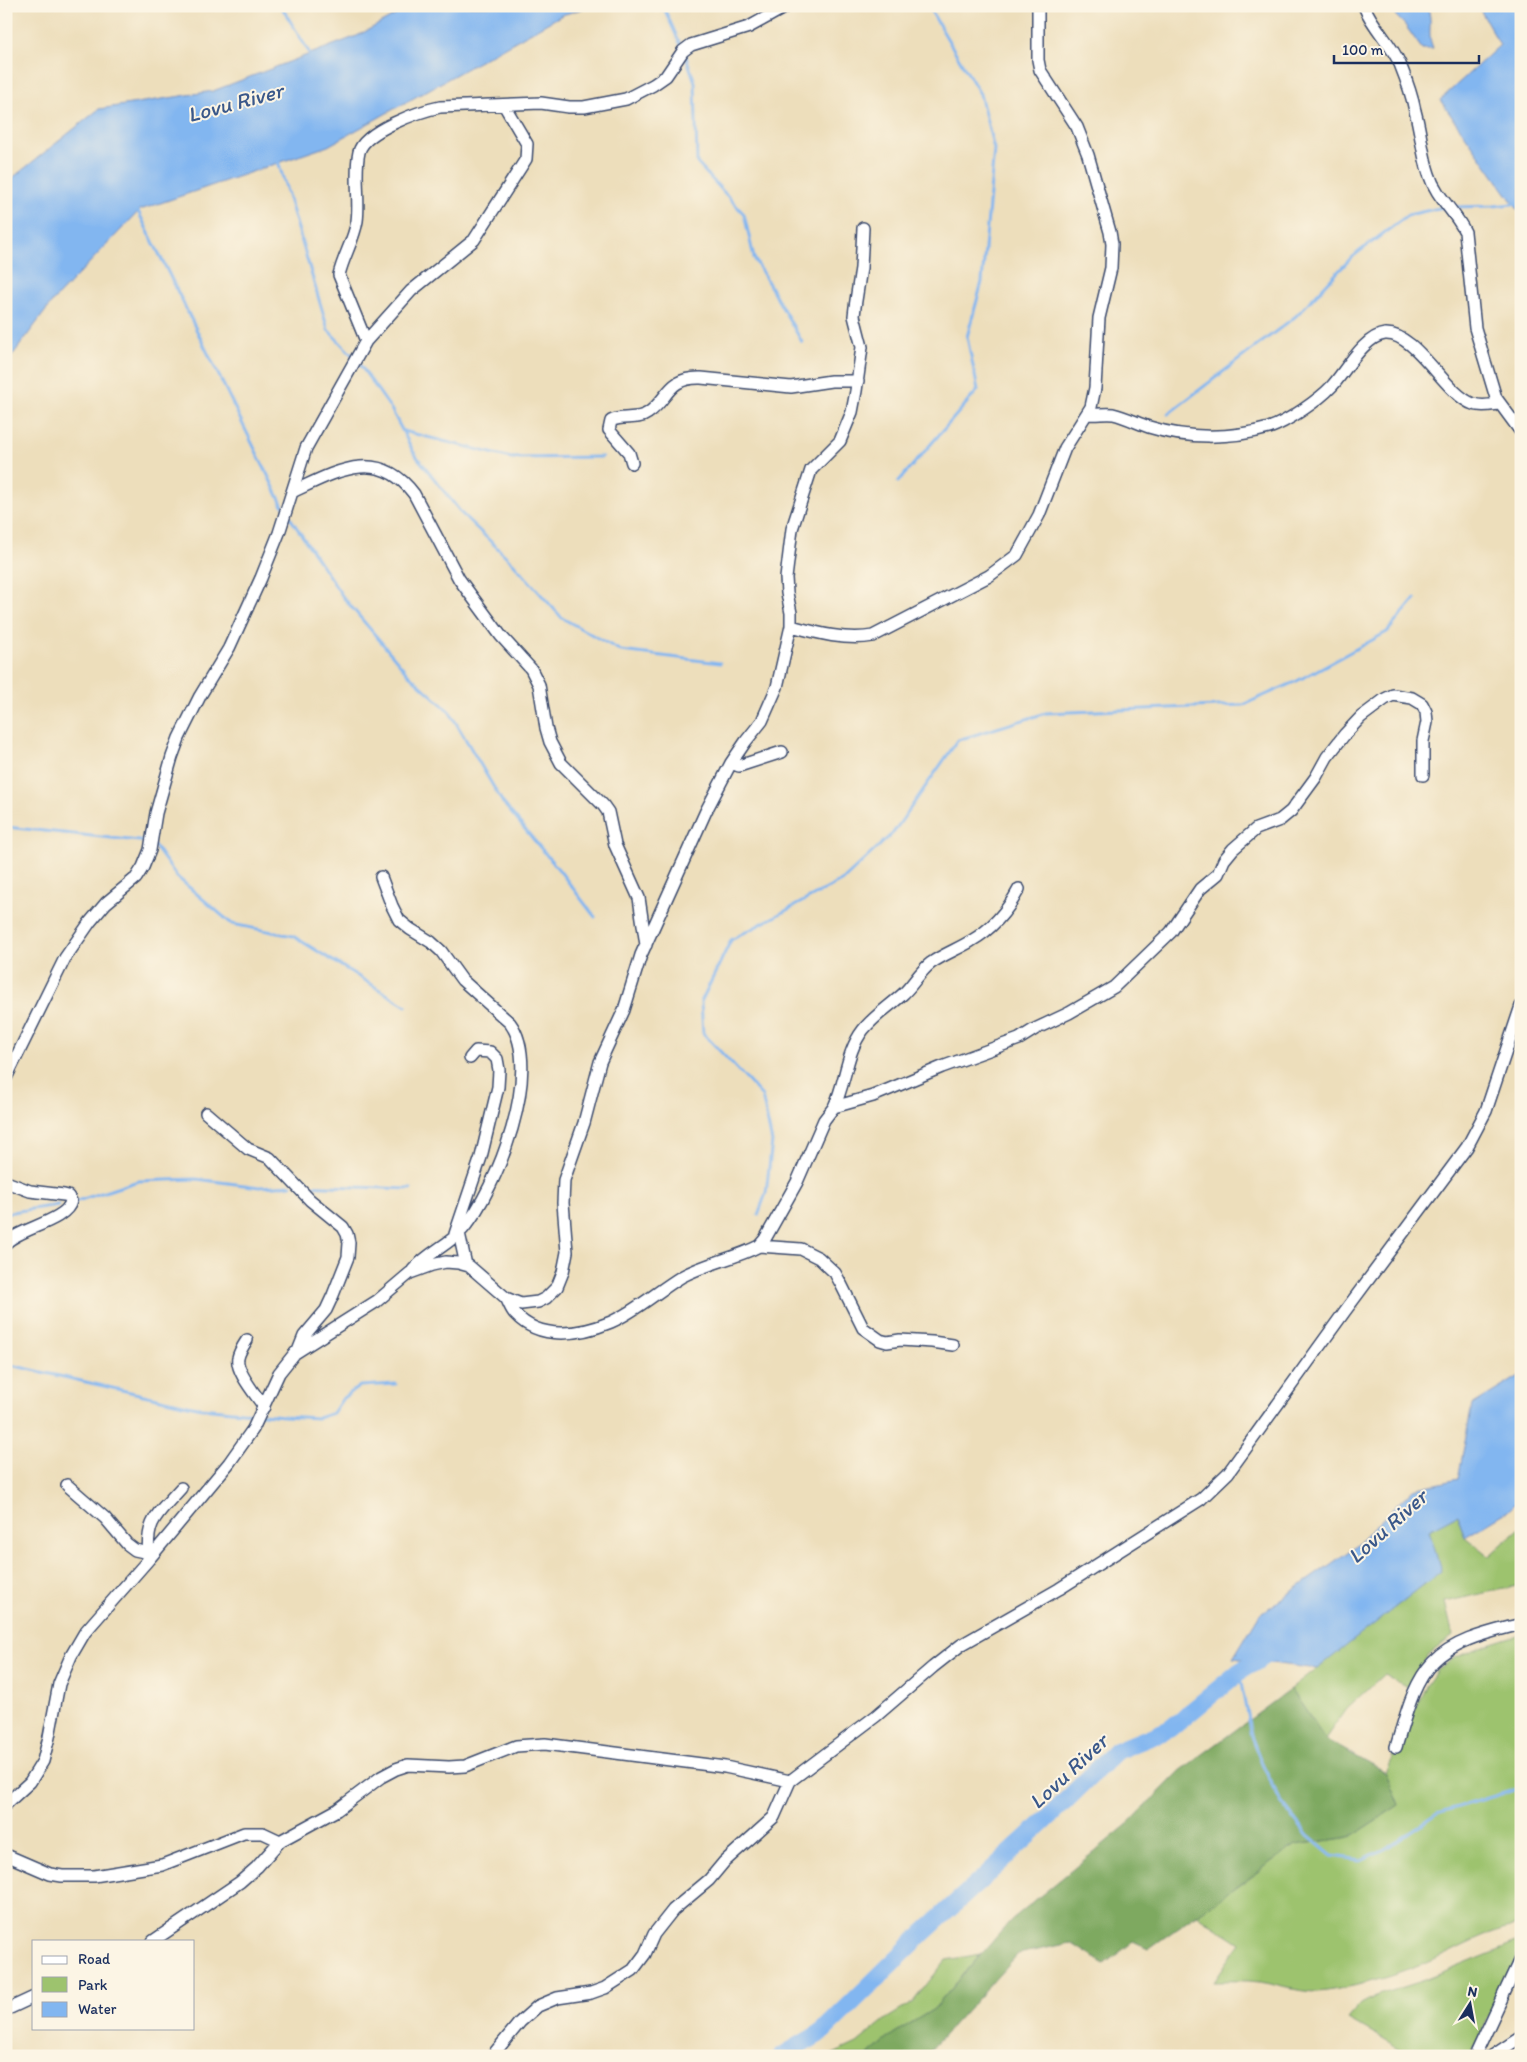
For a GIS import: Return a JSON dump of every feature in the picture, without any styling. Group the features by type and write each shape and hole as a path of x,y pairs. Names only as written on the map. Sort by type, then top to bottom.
{"street":[{"path":"366,341 339,275 354,236 358,209 358,162 362,145 374,134 427,110 440,107 541,103 584,108 626,99 654,85 666,76 684,51 692,45 749,27 786,6"},
{"path":"791,626 843,637 862,638 873,636 989,576 1017,555 1039,514 1065,448 1087,414 1093,399 1099,318 1110,268 1110,232 1088,155 1077,126 1040,70 1038,6"},
{"path":"1364,6 1370,21 1399,63 1415,110 1423,155 1429,176 1437,192 1465,232 1475,328 1499,404 1521,432"},
{"path":"6,1078 65,958 106,903 136,878 143,867 150,850 156,813 176,744 200,696 229,648 261,578 306,448 366,341 411,291 474,240 526,159 527,144 504,105"},
{"path":"410,1273 446,1262 466,1266 506,1298 521,1304 538,1302 552,1292 563,1272 567,1252 563,1194 566,1171 584,1123 600,1062 624,1010 646,944 706,811 731,763 755,731 769,708 777,687 791,626 786,578 792,529 811,470 840,441 848,425 858,381 862,347 854,316 863,228"},
{"path":"1087,414 1113,414 1149,427 1189,436 1221,435 1270,427 1282,422 1325,393 1357,353 1376,337 1384,334 1398,337 1405,341 1437,370 1457,393 1472,404 1499,404"},
{"path":"632,463 629,453 609,430 610,421 642,416 649,413 666,393 683,380 701,378 791,386 830,381 858,381"},
{"path":"292,492 341,470 360,467 387,470 404,481 418,502 459,579 501,636 536,677 546,728 560,763 606,807 614,845 639,898 646,944"},
{"path":"834,1108 873,1096 942,1067 1019,1039 1114,988 1171,932 1200,889 1218,874 1224,860 1233,849 1256,829 1280,820 1291,812 1316,777 1327,757 1345,734 1361,717 1385,699 1394,696 1412,698 1422,704 1426,712 1428,722 1423,741 1423,775"},
{"path":"731,763 739,766 782,752"},
{"path":"6,1804 30,1782 43,1761 50,1737 59,1684 76,1646 104,1609 229,1463 253,1429 287,1360 377,1301 426,1257 457,1234 472,1216 493,1182 517,1106 522,1066 520,1039 510,1023 462,980 441,951 399,920 381,877"},
{"path":"506,1298 513,1313 528,1325 556,1334 573,1332 611,1322 682,1277 759,1246 765,1239 797,1182 824,1120 834,1108 842,1088 853,1047 865,1028 904,994 928,964 972,941 998,920 1008,909 1020,889"},
{"path":"492,2056 520,2022 538,2006 557,1998 591,1993 605,1988 633,1970 645,1954 654,1934 673,1910 709,1880 724,1862 774,1817 790,1781 876,1716 961,1645 1051,1594 1136,1541 1200,1499 1218,1484 1228,1473 1345,1310 1467,1147 1486,1110 1521,1006"},
{"path":"466,1266 457,1234 481,1157 498,1088 499,1075 499,1064 493,1054 480,1050 473,1053 470,1058"},
{"path":"206,1113 248,1149 270,1158 310,1200 343,1227 347,1234 349,1243 348,1258 333,1295 326,1310 304,1336 298,1351"},
{"path":"6,1182 30,1191 68,1196 71,1204 62,1214 20,1234 6,1243"},
{"path":"759,1246 800,1250 819,1258 835,1274 863,1328 880,1340 888,1342 900,1340 953,1344"},
{"path":"246,1340 238,1356 238,1364 242,1374 264,1407"},
{"path":"66,1485 105,1518 127,1544 149,1556"},
{"path":"149,1556 148,1534 152,1523 181,1488"},
{"path":"1396,1746 1421,1679 1435,1660 1463,1643 1521,1624"},
{"path":"154,1940 240,1882 257,1867 280,1841 337,1810 380,1777 408,1765 465,1766 516,1746 545,1744 725,1767 790,1781"},
{"path":"6,1855 50,1874 94,1876 162,1865 244,1833 263,1833 280,1841"},
{"path":"1475,2056 1521,1957"},
{"path":"6,2010 32,1998"},
{"path":"1492,2056 1521,2037"}],"green space":[{"path":"1457,1515 1465,1537 1489,1556 1521,1527 1521,1585 1445,1602 1453,1636 1429,1654 1407,1687 1384,1674 1346,1709 1325,1739 1291,1689 1441,1571 1428,1530"},
{"path":"1521,1634 1521,1924 1489,1934 1440,1957 1399,1973 1341,1988 1310,1992 1260,1982 1214,1981 1240,1943 1196,1914 1296,1845 1350,1837 1399,1805 1386,1773 1426,1686 1437,1670 1453,1659 1486,1645"},
{"path":"1291,1689 1325,1739 1386,1773 1399,1805 1350,1837 1296,1845 1148,1949 1133,1942 1104,1964 1071,1943 1018,1954 925,2056 868,2056 893,2034 934,2009 1011,1920 1129,1823 1180,1771"},
{"path":"1516,1943 1521,1946 1521,1951 1470,2056 1413,2056 1348,2019 1361,2004 1376,1996 1425,1980"},
{"path":"981,1954 934,2009 893,2034 868,2056 829,2056 857,2043 886,2019 912,2003 946,1960"}],"water":[{"name":"Lovu River","path":"412,6 591,6 562,15 328,146 140,210 53,301 6,364 6,183 99,109 213,91 357,36"},
{"path":"1386,6 1427,6 1433,49 1422,49 1405,25"},
{"path":"1478,6 1521,6 1521,214 1440,100 1500,45"},
{"path":"1521,1375 1521,1498 1508,1511 1465,1537 1457,1515 1429,1530 1441,1571 1317,1669 1233,1658 1259,1615 1352,1549 1413,1489 1458,1479 1472,1405"}],"waterway":[{"path":"281,6 312,57"},
{"path":"663,6 682,48"},
{"path":"898,482 978,390 967,337 982,282 994,149 980,94 928,6"},
{"path":"685,54 695,82 697,163 744,214 754,258 802,342"},
{"path":"278,161 328,330 354,357"},
{"path":"1453,207 1521,203"},
{"path":"1168,414 1296,316 1352,257 1408,215 1444,207"},
{"path":"137,209 283,506"},
{"path":"358,362 391,409 414,453 462,514 513,563 562,618 621,651 720,663"},
{"path":"403,431 511,458 602,457"},
{"path":"289,516 343,597 409,675 449,711 503,803 559,870 595,917"},
{"path":"758,1215 766,1193 772,1142 762,1096 703,1033 701,1002 731,940 843,880 893,833 958,740 1046,713 1243,705 1297,681 1387,632 1415,599"},
{"path":"6,827 149,842"},
{"path":"154,845 177,877 232,924 293,936 406,1006"},
{"path":"74,1202 138,1181 196,1179 260,1187 291,1185"},
{"path":"300,1185 411,1189"},
{"path":"6,1213 58,1205"},
{"path":"6,1364 201,1408 318,1418 333,1413 343,1398 360,1386 396,1384"},
{"name":"Lovu River","path":"782,2056 822,2032 923,1933 1043,1823 1116,1751 1170,1729 1239,1672 1276,1649"},
{"path":"1239,1672 1251,1736 1262,1764 1281,1802 1308,1836 1332,1856 1361,1860 1385,1849 1438,1813 1521,1788"}]}
